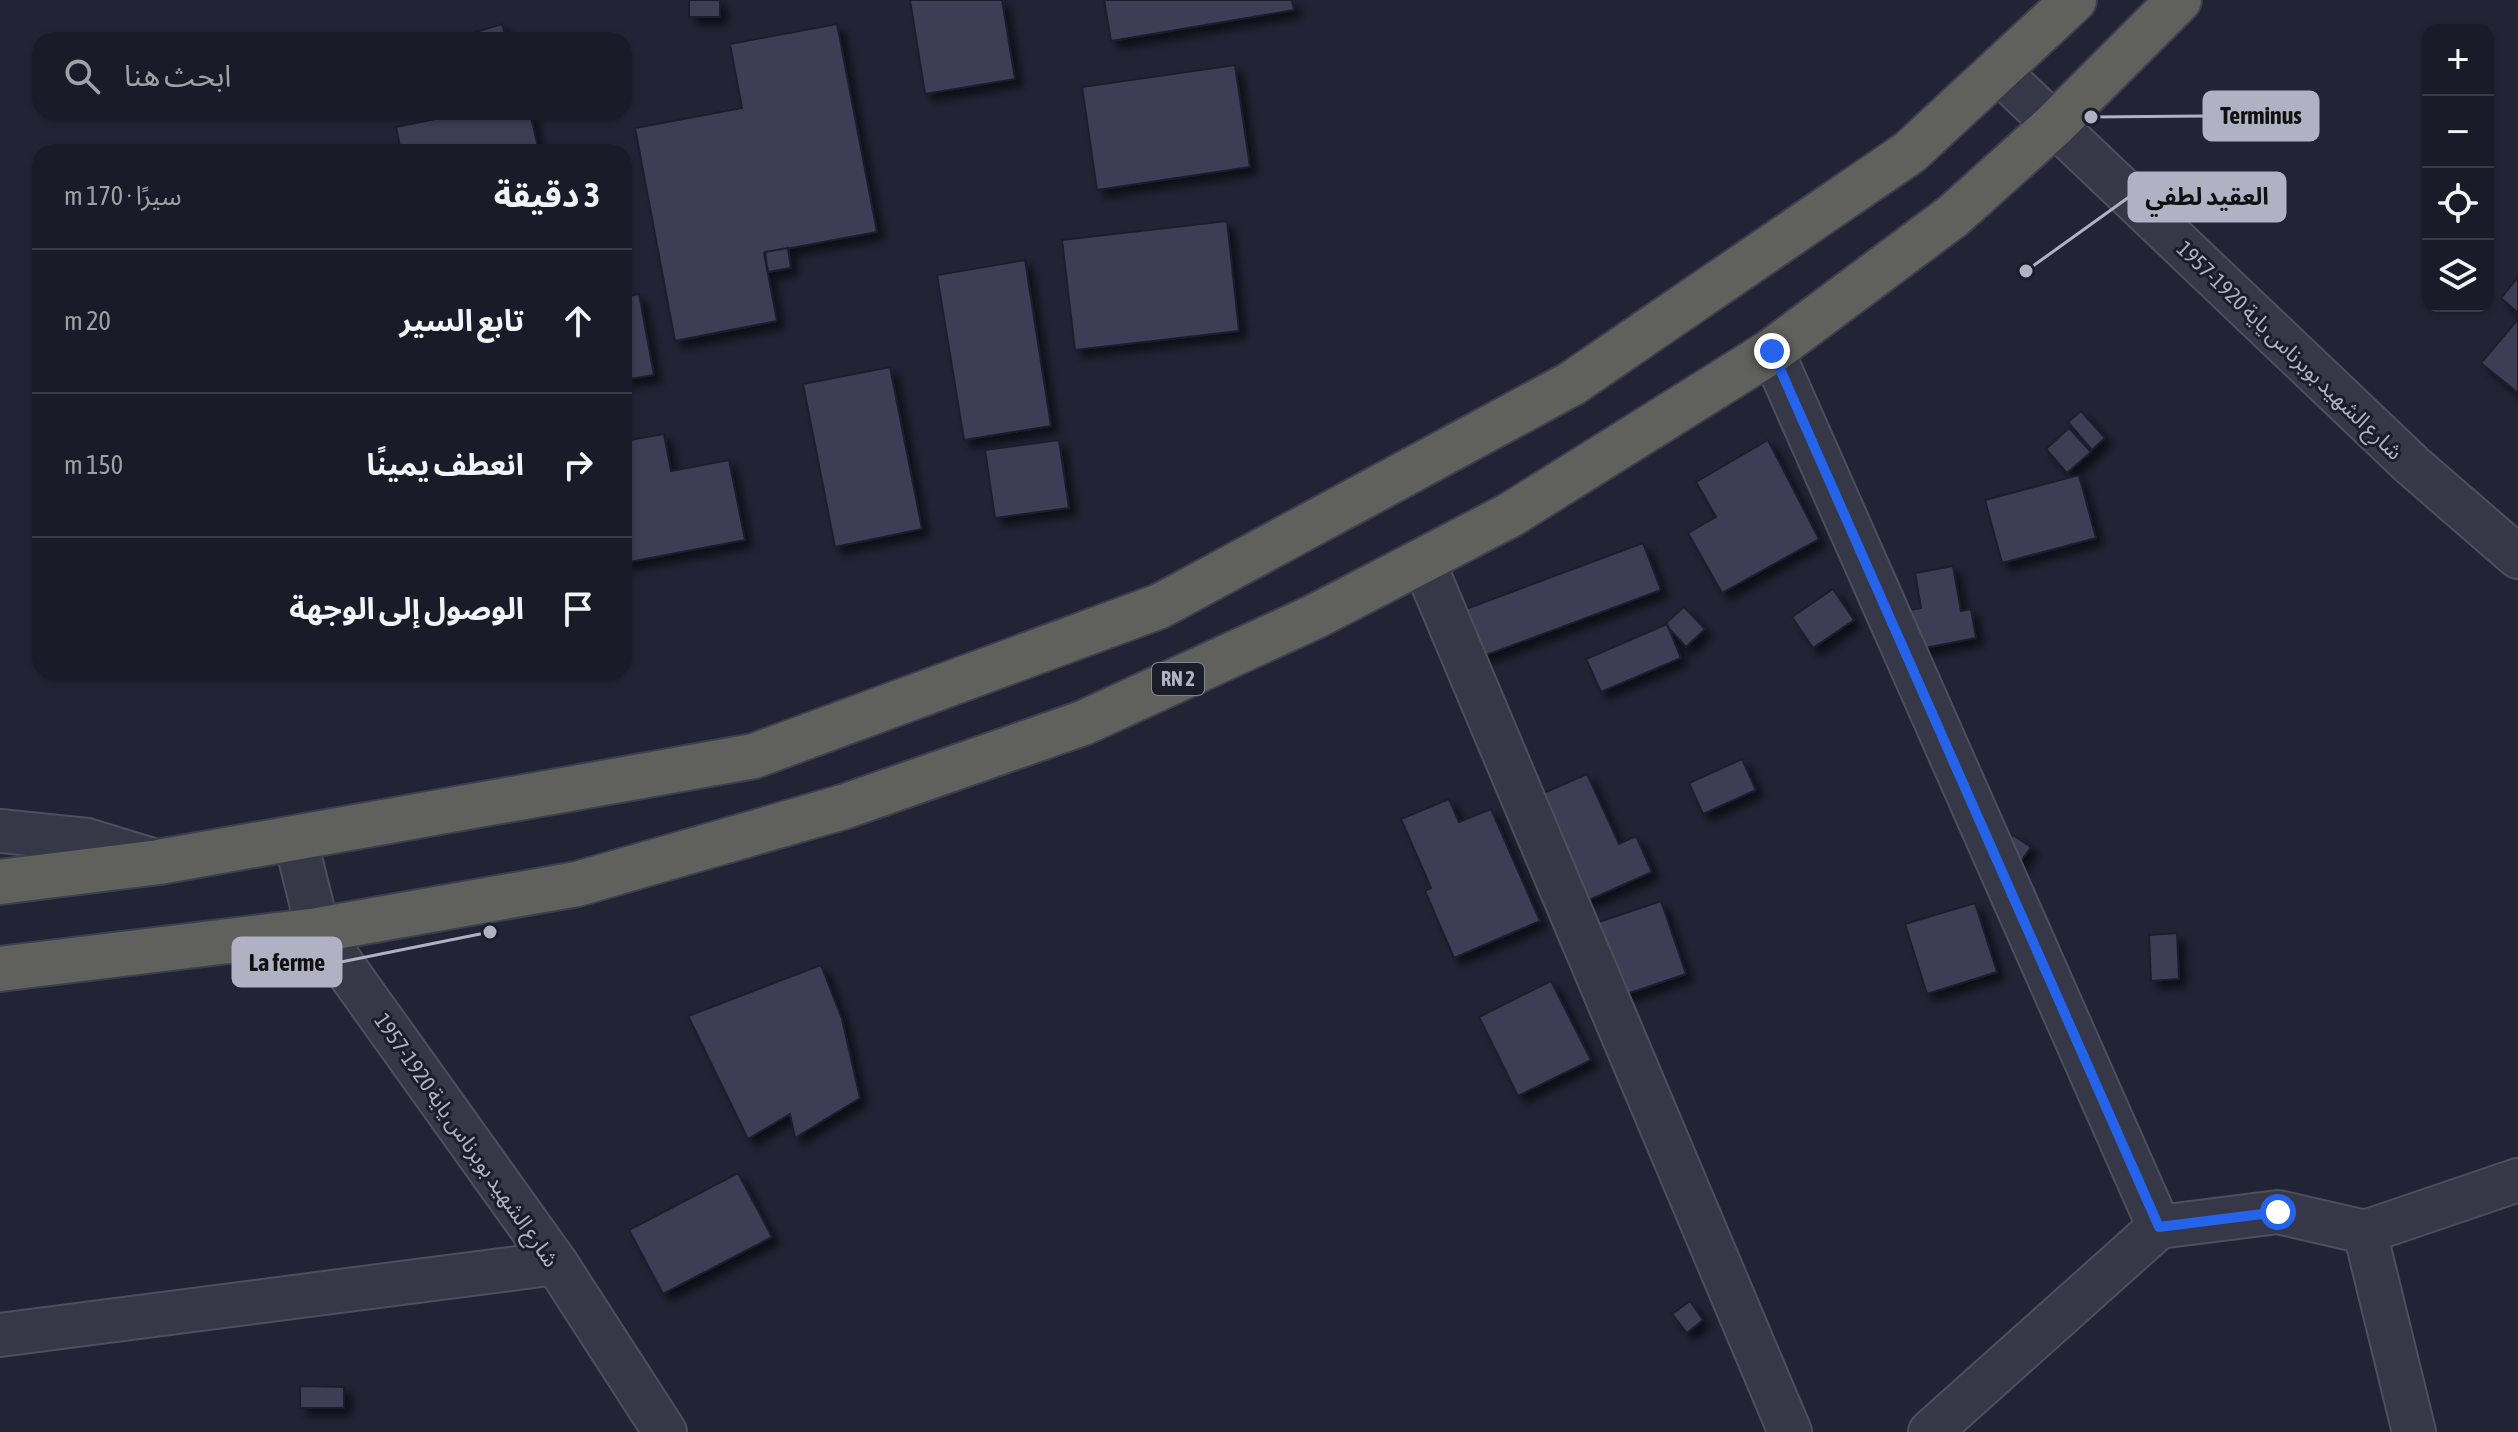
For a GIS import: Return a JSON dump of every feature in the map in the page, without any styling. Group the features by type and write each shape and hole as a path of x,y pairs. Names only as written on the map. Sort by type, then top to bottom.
{"highway":[{"path":"0,882 159,862 754,756 1160,606 1571,384 1910,152 2074,0"},
{"name":"RN 2","path":"0,969 318,930 577,884 843,807 1083,723 1316,616 1510,515 1772,351 1953,216 2054,125 2179,0"}],"street":[{"name":"شارع الشهيد بوبرناس ياية 1920-1957","path":"1998,71 2412,465 2518,557"},
{"path":"1772,351 2159,1227"},
{"path":"1423,561 1790,1432"},
{"path":"0,831 87,840 159,862"},
{"name":"شارع الشهيد بوبرناس ياية 1920-1957","path":"295,838 318,930 556,1263 665,1432"},
{"path":"1930,1432 2159,1227 2278,1212 2365,1232 2518,1180"},
{"path":"2365,1232 2414,1432"},
{"path":"0,1335 556,1263"}],"building":[{"path":"689,0 720,0 720,17 689,17"},
{"path":"910,0 1002,0 1015,79 925,94"},
{"path":"1104,0 1292,0 1294,10 1111,41"},
{"path":"502,24 504,32 476,32"},
{"path":"837,24 877,232 764,253 777,321 675,341 635,128 742,108 730,44"},
{"path":"1235,65 1250,167 1097,190 1082,87"},
{"path":"430,120 532,120 537,144 399,144 396,127"},
{"path":"1227,221 1239,331 1075,350 1062,240"},
{"path":"788,248 791,268 768,272 765,252"},
{"path":"1025,260 1051,426 964,440 937,275"},
{"path":"2518,277 2518,313 2501,298"},
{"path":"639,294 654,375 632,379 632,295"},
{"path":"2518,319 2518,393 2481,363"},
{"path":"890,367 922,529 835,547 803,384"},
{"path":"2081,411 2105,438 2092,450 2068,422"},
{"path":"2069,428 2091,452 2067,473 2046,449"},
{"path":"664,434 671,471 729,460 745,540 632,561 632,440"},
{"path":"1059,440 1069,508 995,518 985,450"},
{"path":"1768,440 1819,539 1722,593 1688,533 1716,517 1696,482"},
{"path":"2079,475 2096,538 2002,563 1985,500"},
{"path":"1643,543 1661,590 1473,660 1455,613"},
{"path":"1953,566 1961,611 1971,609 1976,638 1899,653 1891,614 1921,608 1915,573"},
{"path":"1833,589 1854,620 1813,648 1792,617"},
{"path":"1684,607 1705,629 1686,647 1665,624"},
{"path":"1667,624 1681,658 1601,692 1586,659"},
{"path":"1742,759 1756,790 1703,814 1689,783"},
{"path":"1587,774 1619,844 1636,836 1652,872 1578,905 1530,799"},
{"path":"1449,799 1459,822 1491,809 1540,921 1454,958 1425,891 1431,888 1401,819"},
{"path":"2013,835 2031,847 2017,867 1999,855"},
{"path":"1661,901 1686,974 1612,999 1587,926"},
{"path":"1975,903 1997,972 1927,994 1905,924"},
{"path":"2177,933 2179,979 2151,981 2149,935"},
{"path":"821,965 842,1019 860,1098 795,1138 790,1114 748,1139 688,1016"},
{"path":"1551,981 1591,1060 1518,1096 1479,1017"},
{"path":"738,1173 772,1237 663,1294 629,1230"},
{"path":"1690,1301 1703,1320 1687,1333 1672,1314"},
{"path":"300,1386 344,1387 344,1408 300,1408"}],"place":[{"name":"Terminus","path":"2091,117"},
{"name":"العقيد لطفي","path":"2026,271"},
{"name":"La ferme","path":"490,932"}],"route":[{"path":"1772,351 2159,1227 2278,1212"}]}
